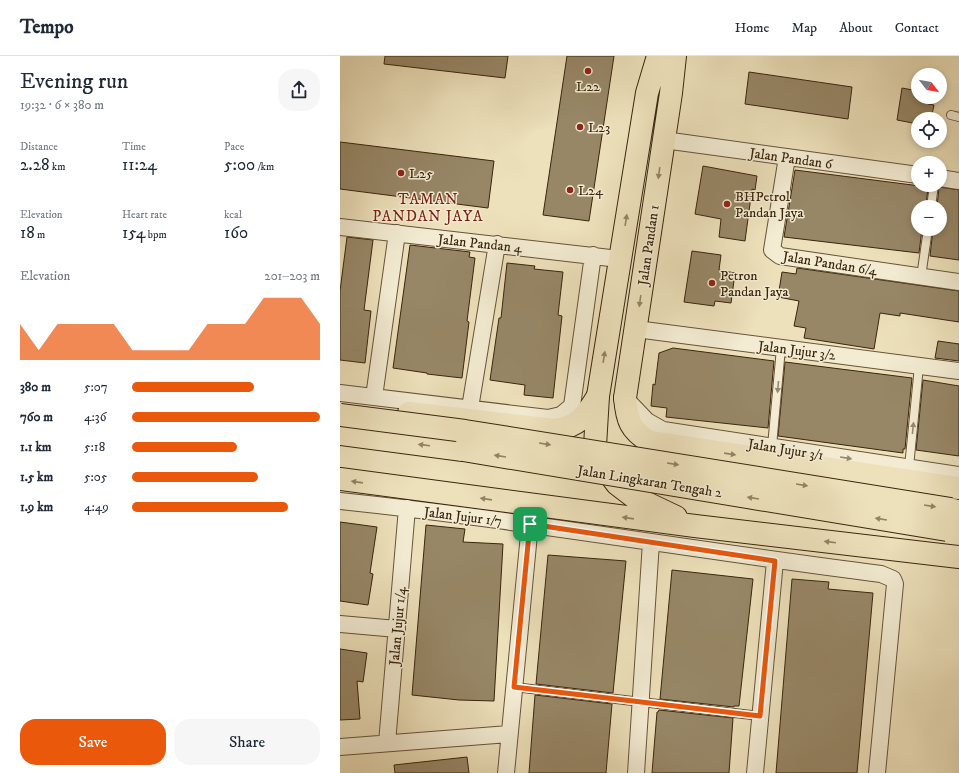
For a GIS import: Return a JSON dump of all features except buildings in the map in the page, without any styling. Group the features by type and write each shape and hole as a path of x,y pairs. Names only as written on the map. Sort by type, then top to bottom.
{"highway":[{"name":"Jalan Pandan 1","path":"658,56 647,93 619,258 598,396 595,446 605,468 617,484 634,497 695,526"},
{"name":"Jalan Pandan 1","path":"675,56 671,93 625,398 626,412 631,426 638,435 650,442 959,488"},
{"path":"340,405 555,430 569,427 579,422 588,413 598,396"},
{"name":"Jalan Lingkaran Tengah 2","path":"340,415 472,432 954,520"},
{"name":"Jalan Lingkaran Tengah 2","path":"340,434 463,450 954,520"},
{"path":"340,479 695,526 959,557"}],"street":[{"name":"Jalan Pandan 6","path":"664,140 911,174"},
{"name":"Jalan Pandan 6/4","path":"786,157 772,250 780,256 959,282"},
{"path":"947,179 959,181"},
{"name":"Jalan Pandan 4","path":"340,227 619,258"},
{"path":"374,397 397,233"},
{"path":"470,408 497,244"},
{"path":"340,393 548,418 561,415 572,406 593,255"},
{"name":"Jalan Jujur 3/2","path":"636,329 959,371"},
{"name":"Jalan Jujur 3/1","path":"625,398 647,421 663,430 959,475"},
{"name":"Jalan Jujur 1/7","path":"340,501 530,524 775,561 881,574 892,580 895,584 877,773"},
{"name":"Jalan Jujur 1/4","path":"387,743 407,508"},
{"path":"506,773 530,524"},
{"path":"636,773 651,542"},
{"path":"755,773 775,561"},
{"path":"340,624 397,629"},
{"path":"340,747 509,734"}],"lane":[{"path":"921,277 927,236"},
{"path":"772,446 781,348"},
{"path":"909,467 919,366"},
{"path":"514,687 760,716"}],"place":[{"name":"L22","path":"588,71"},
{"name":"L23","path":"580,127"},
{"name":"L25","path":"401,173"},
{"name":"L24","path":"570,190"},
{"name":"BHPetrol Pandan Jaya","path":"727,204"},
{"name":"Petron Pandan Jaya","path":"712,283"}],"district":[{"name":"TAMAN PANDAN JAYA","path":"428,208"}],"route":[{"path":"530,524 775,561 760,716 514,687 530,524"}]}
